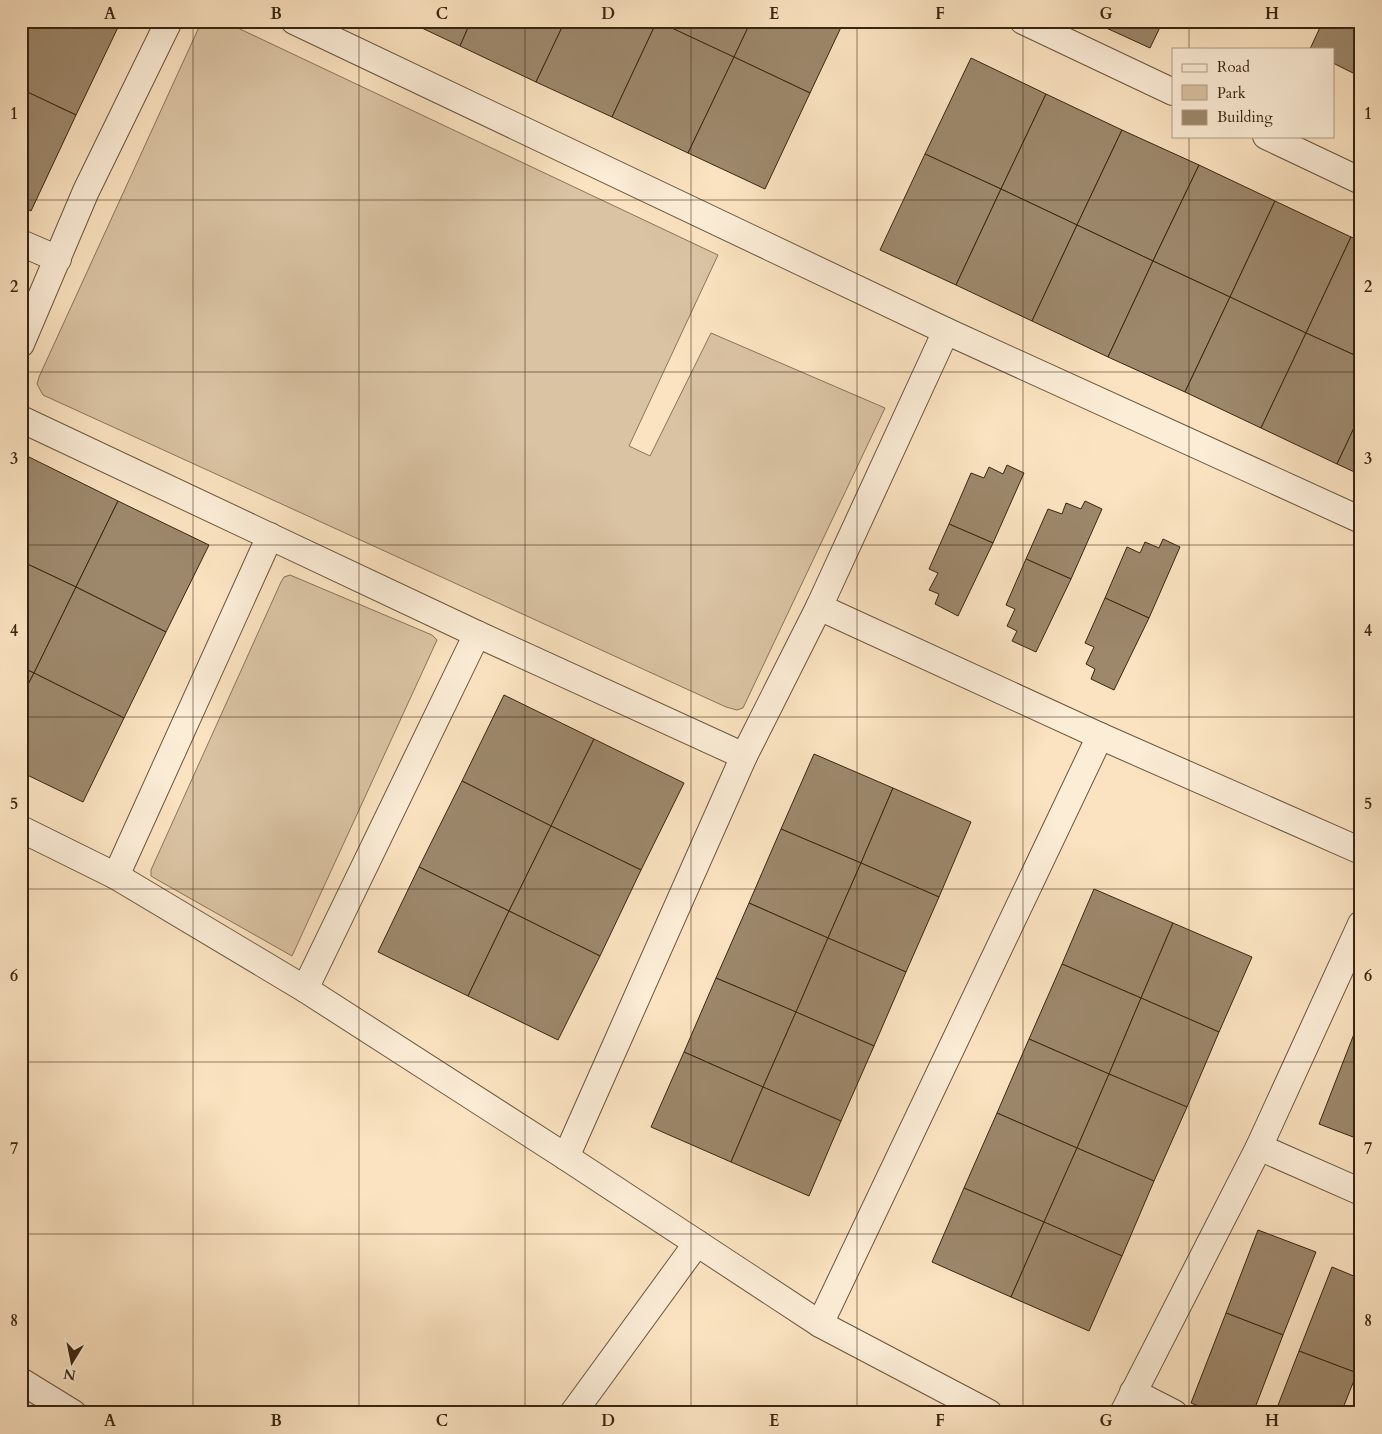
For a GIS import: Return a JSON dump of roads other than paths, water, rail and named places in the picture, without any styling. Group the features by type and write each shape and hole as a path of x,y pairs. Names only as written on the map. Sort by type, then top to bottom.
{"street":[{"path":"21,344 86,191 169,21"},
{"path":"294,21 339,30 946,331 1361,520"},
{"path":"1023,21 1172,92"},
{"path":"1270,138 1361,181"},
{"path":"21,243 58,259"},
{"path":"566,1157 744,756 819,607 946,331"},
{"path":"21,419 477,634 744,756"},
{"path":"116,876 270,536"},
{"path":"819,607 1100,736 1361,851"},
{"path":"304,989 477,634"},
{"path":"820,1324 1100,736"},
{"path":"21,829 116,876 304,989 566,1157 820,1324 989,1413"},
{"path":"1174,1413 1128,1402 1259,1147 1361,924"},
{"path":"1259,1147 1361,1192"},
{"path":"573,1413 697,1243"},
{"path":"21,1381 73,1413"}]}
